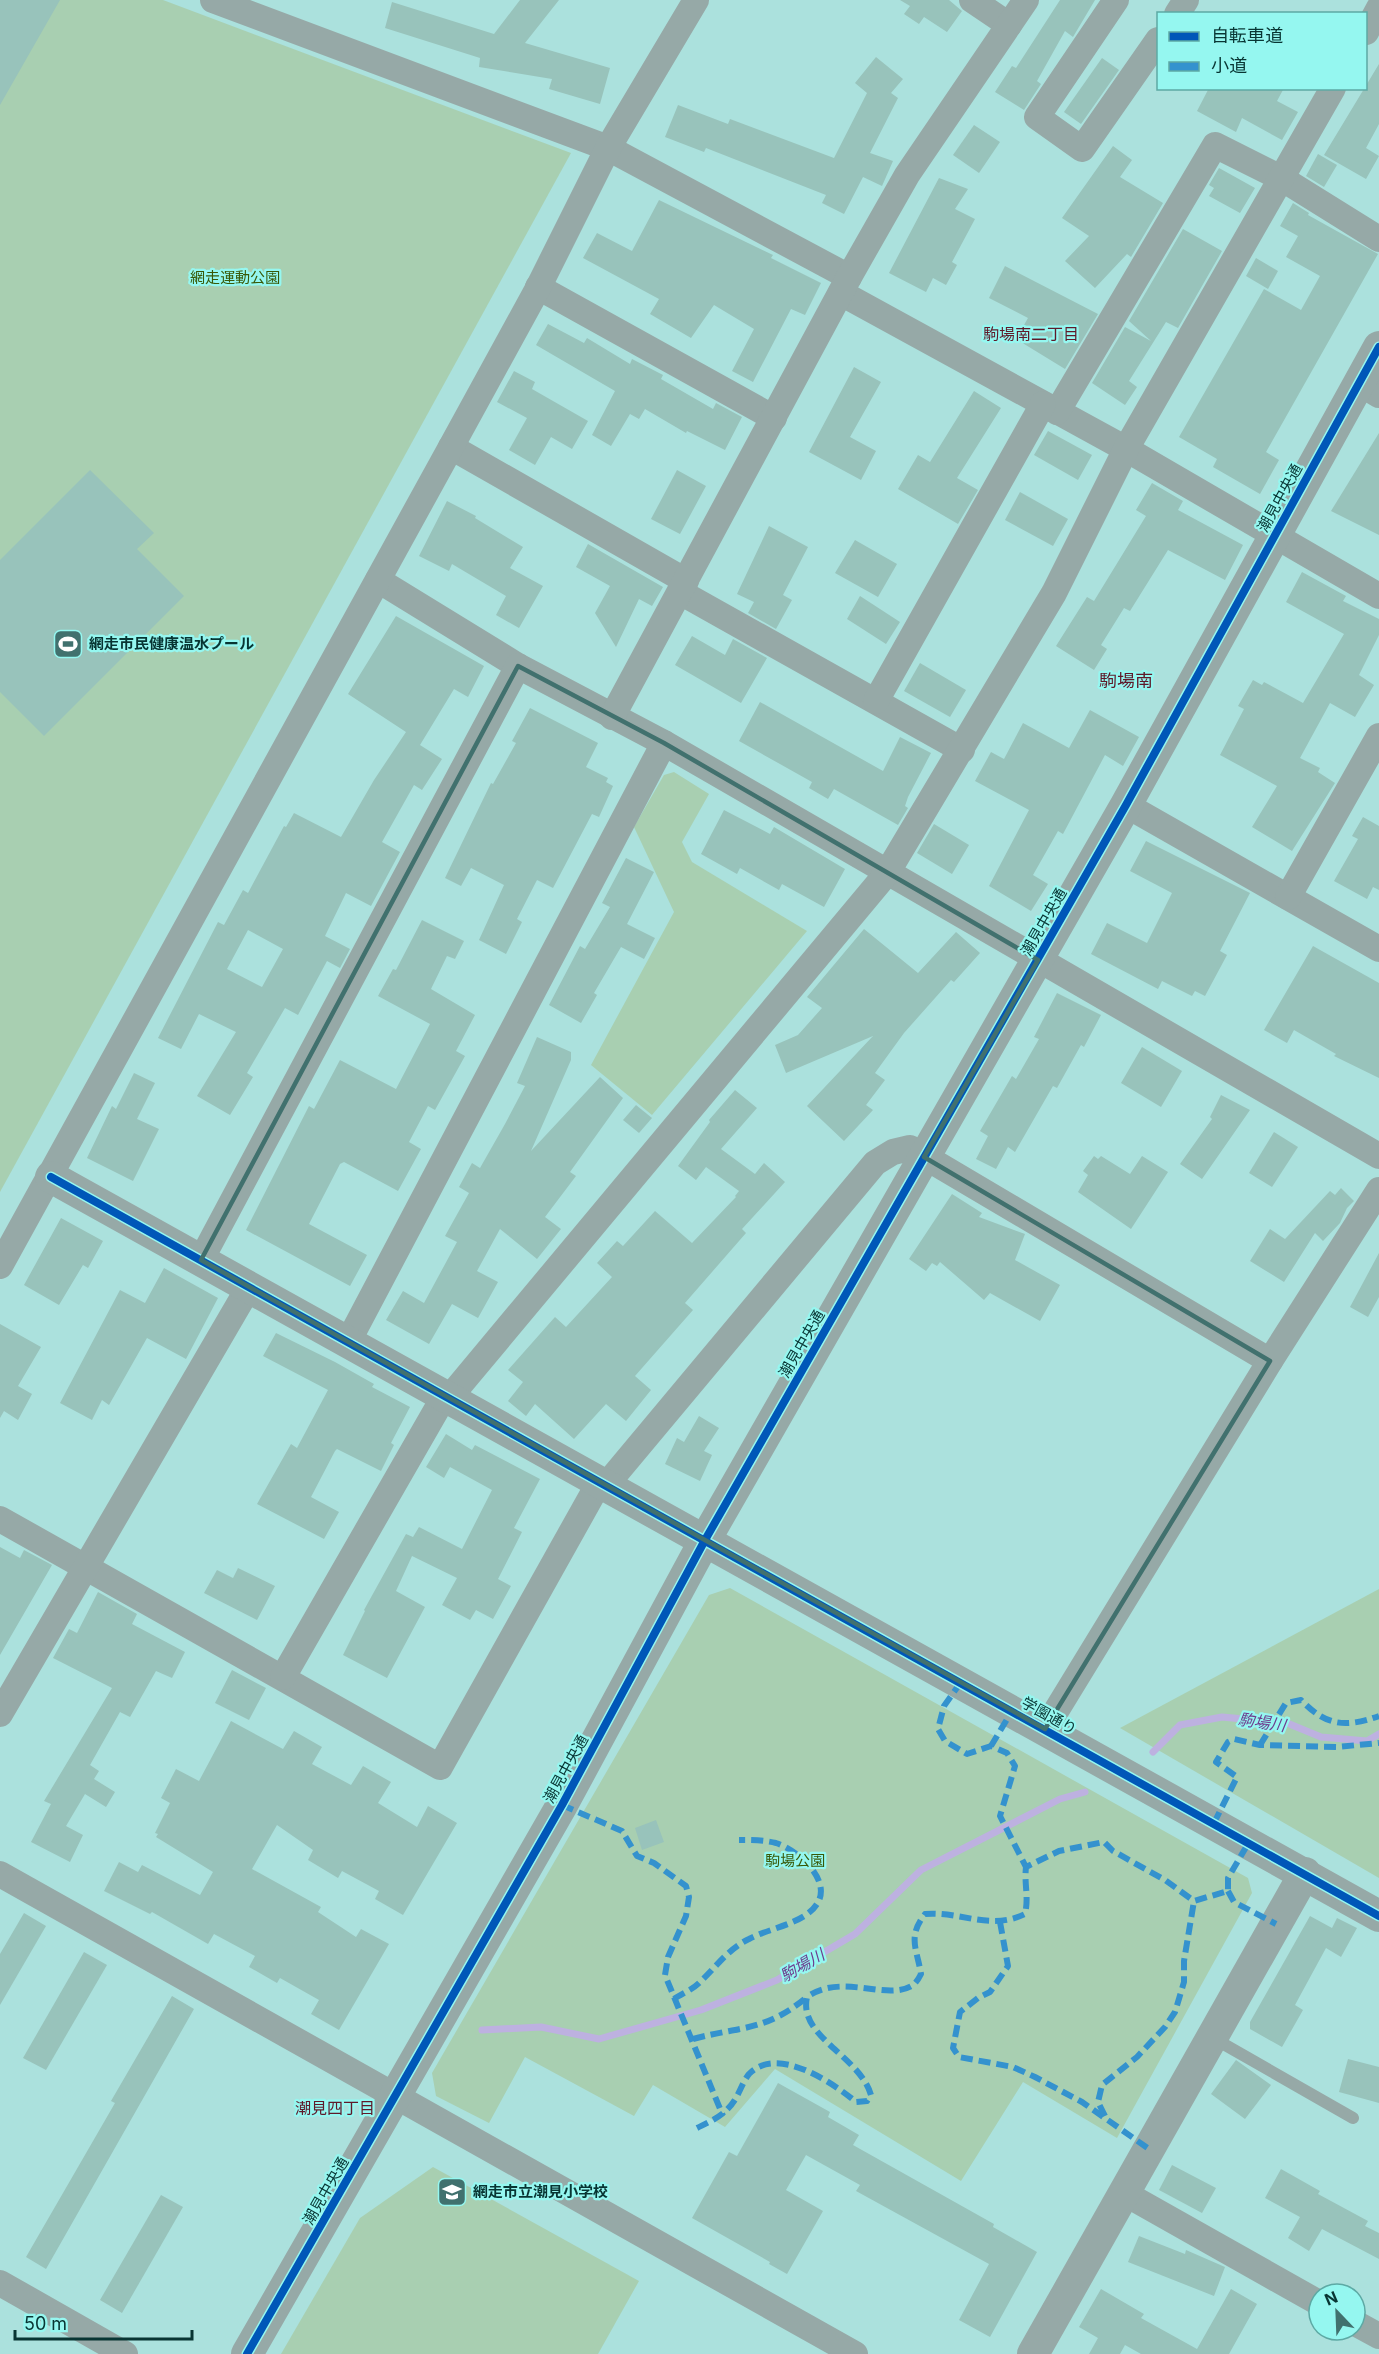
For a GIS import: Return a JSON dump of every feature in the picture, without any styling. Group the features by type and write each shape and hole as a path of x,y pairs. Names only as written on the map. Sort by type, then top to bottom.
{"street":[{"path":"213,0 608,148 845,285 1050,408 1126,449 1379,596"},
{"path":"0,1266 451,447 538,287 608,148 696,0"},
{"path":"972,0 1009,24"},
{"path":"612,717 845,285 907,175 1026,0"},
{"path":"1116,0 1037,117 1082,149 1157,41"},
{"path":"1367,29 1379,8"},
{"path":"283,1677 447,1396 887,873 1054,593 1126,449 1332,90"},
{"path":"876,701 1050,408 1215,145 1281,178 1379,239"},
{"path":"538,287 774,418"},
{"name":"潮見中央通","path":"247,2354 562,1805 705,1540 1126,805 1275,536 1369,389 1379,347"},
{"path":"451,447 962,750"},
{"path":"378,580 518,666 664,743 1379,1156"},
{"path":"201,1260 518,666"},
{"path":"1288,897 1379,736"},
{"path":"348,1342 664,743"},
{"path":"1126,805 1379,949"},
{"path":"0,1519 440,1767 604,1483 875,1163 892,1152 910,1148 1270,1362"},
{"name":"学園通り","path":"51,1177 1379,1916"},
{"path":"1045,1729 1270,1362 1379,1190"},
{"path":"0,1714 249,1287"},
{"path":"0,1874 394,2098 855,2354"},
{"path":"1033,2354 1305,1874"},
{"path":"1124,2193 1307,2296"},
{"path":"0,2283 125,2354"}],"lane":[{"path":"1212,2038 1353,2118"}],"highlighted area":[{"path":"518,666 664,743 1038,960 924,1157 1270,1361 1045,1729 201,1260"}],"green space":[{"name":"網走運動公園","path":"0,0 163,0 571,153 0,1192"},
{"path":"674,772 709,794 682,842 692,862 807,931 652,1115 591,1065 674,912 634,827 664,775"},
{"name":"駒場公園","path":"730,1588 1248,1878 1252,1893 1117,2138 1023,2082 961,2181 775,2069 725,2127 653,2085 634,2116 525,2057 489,2123 436,2096 432,2073 709,1595"},
{"path":"1379,1589 1379,1878 1120,1728"},
{"path":"433,2167 639,2281 598,2354 281,2354 360,2218"}],"building":[{"path":"0,0 60,0 0,105"},
{"path":"520,0 559,0 525,43 610,68 600,104 549,89 552,79 479,67 480,58 385,28 392,2 494,34"},
{"path":"900,0 949,0 962,11 947,32 924,17 919,24 904,14 910,6"},
{"path":"1060,0 1095,0 1073,37 1065,31 1037,81 1041,84 1024,110 995,92 1012,66 1016,68"},
{"path":"876,57 903,79 891,93 898,98 870,153 893,161 882,186 863,177 844,214 822,203 826,195 706,148 704,152 665,137 678,105 728,124 730,119 834,158 867,93 855,83"},
{"path":"1102,58 1119,70 1081,124 1064,112"},
{"path":"1379,64 1379,124 1366,148 1379,156 1366,179 1324,155 1363,90 1367,90 1367,84"},
{"path":"1208,90 1283,90 1277,101 1298,112 1282,140 1242,118 1236,132 1197,111"},
{"path":"974,125 1000,142 979,173 953,155"},
{"path":"1113,146 1132,160 1120,177 1163,203 1131,257 1127,254 1095,288 1065,261 1089,236 1062,218"},
{"path":"1318,154 1337,165 1324,187 1306,176"},
{"path":"1219,168 1255,188 1240,213 1209,196 1214,188 1209,185"},
{"path":"939,178 968,189 955,209 975,219 952,262 957,265 946,285 933,278 926,292 889,273"},
{"path":"659,200 773,255 771,258 821,283 805,315 791,309 753,382 732,371 754,329 714,305 691,338 650,314 659,299 583,258 597,233 632,251"},
{"path":"1293,203 1309,213 1308,215 1378,254 1266,452 1279,460 1260,494 1213,467 1217,459 1179,437 1264,289 1301,310 1320,276 1286,257 1298,236 1280,226"},
{"path":"1183,229 1222,251 1178,328 1166,322 1129,381 1137,387 1125,405 1092,383 1125,327 1151,341 1129,321"},
{"path":"1256,258 1278,271 1268,289 1246,276"},
{"path":"1005,266 1098,314 1065,369 1016,339 1028,318 989,298"},
{"path":"548,324 584,343 587,338 630,364 632,359 663,375 661,379 713,409 716,403 742,417 725,450 687,431 686,433 645,409 639,419 630,414 611,446 592,435 615,391 536,345"},
{"path":"854,367 881,382 850,437 876,451 861,480 809,452"},
{"path":"514,371 535,382 532,389 588,421 572,449 551,437 535,465 509,450 527,418 497,402"},
{"path":"974,391 1001,408 957,478 978,490 958,524 898,489 918,455 930,462"},
{"path":"1048,431 1092,455 1078,480 1034,455"},
{"path":"1379,433 1379,535 1331,511"},
{"name":"網走市民健康温水プール","path":"90,470 154,533 137,549 184,596 44,736 0,692 0,560"},
{"path":"677,470 706,486 680,534 651,519"},
{"path":"1152,483 1183,501 1178,510 1243,545 1225,580 1168,550 1130,611 1124,608 1101,645 1107,649 1094,670 1056,646 1087,597 1094,601 1146,516 1136,510"},
{"path":"1020,492 1068,519 1053,546 1005,520"},
{"path":"447,501 476,516 475,518 523,547 510,568 543,586 519,628 496,615 506,596 452,564 449,571 419,556"},
{"path":"769,526 808,547 783,595 792,600 776,629 748,613 754,602 737,594"},
{"path":"855,540 897,564 878,597 835,573"},
{"path":"588,544 663,587 652,606 639,599 616,647 595,613 610,586 576,567"},
{"path":"1302,572 1346,596 1343,601 1379,619 1379,635 1359,675 1374,685 1355,717 1330,703 1300,758 1320,768 1318,772 1335,783 1292,851 1252,827 1277,786 1220,755 1244,709 1238,706 1253,680 1262,685 1264,682 1303,703 1344,634 1286,602"},
{"path":"860,596 900,622 886,644 847,619"},
{"path":"396,616 484,666 468,697 454,689 420,745 442,759 422,790 414,785 382,842 400,852 371,906 346,893 325,936 350,949 340,968 327,961 298,1015 285,1008 247,1073 253,1077 230,1115 197,1096 236,1032 199,1014 181,1049 158,1038 218,922 224,925 243,890 248,893 284,826 286,827 294,813 341,837 374,780 406,732 348,694","holes":["248,930 283,949 262,987 227,969"]},
{"path":"692,636 725,655 733,639 767,658 741,703 675,665"},
{"path":"920,663 966,690 950,717 904,691"},
{"path":"760,702 883,771 900,737 931,753 908,797 905,806 908,808 898,825 834,789 828,799 809,788 812,782 739,741"},
{"path":"530,708 598,743 586,767 608,778 606,782 613,786 599,817 592,814 553,888 537,880 517,919 522,922 506,954 479,940 504,885 471,868 461,886 445,878 491,783 493,784 516,743 512,741"},
{"path":"1090,710 1139,737 1123,766 1105,755 1063,834 1058,831 1033,875 1048,884 1031,911 989,886 1029,810 975,781 991,752 1004,759 1023,723 1069,748"},
{"path":"724,810 770,834 774,827 845,869 824,907 782,884 779,890 740,868 737,874 701,854"},
{"path":"1363,817 1379,826 1379,890 1373,887 1367,899 1334,881 1358,839 1352,836"},
{"path":"934,824 969,845 952,874 917,853"},
{"path":"1146,841 1250,893 1220,951 1227,955 1205,996 1195,991 1192,996 1162,981 1158,989 1091,954 1107,923 1147,943 1172,893 1130,871"},
{"path":"626,858 654,872 627,924 655,938 644,959 621,947 594,993 597,995 581,1023 549,1005 580,946 585,949 610,907 602,903"},
{"path":"422,920 464,941 455,959 447,956 431,989 475,1015 456,1051 465,1056 435,1110 428,1106 409,1142 421,1149 398,1191 344,1162 340,1164 309,1224 367,1255 350,1286 246,1230 309,1106 314,1109 340,1060 396,1089 430,1024 378,996 393,969 396,970"},
{"path":"864,929 918,973 956,932 980,953 954,982 951,980 904,1033 875,1073 885,1080 866,1105 873,1110 844,1141 807,1106 873,1036 786,1073 775,1045 798,1035 822,1008 807,997"},
{"path":"1313,946 1379,983 1379,1078 1334,1056 1336,1054 1294,1030 1287,1043 1264,1030"},
{"path":"1057,993 1101,1015 1084,1047 1081,1045 1057,1088 1053,1086 1015,1152 1008,1147 996,1169 976,1159 988,1136 980,1131 1012,1076 1016,1079 1039,1039 1034,1037"},
{"path":"537,1037 571,1052 571,1060 531,1151 600,1077 623,1098 570,1172 576,1176 545,1217 561,1229 537,1259 500,1229 477,1271 498,1282 478,1318 452,1304 429,1344 386,1320 403,1291 424,1303 457,1242 445,1236 469,1193 459,1187 472,1163 480,1168 525,1086 517,1083"},
{"path":"1142,1047 1182,1071 1161,1107 1121,1083"},
{"path":"134,1073 155,1083 137,1119 159,1129 133,1181 87,1158 112,1106 116,1109"},
{"path":"735,1090 757,1108 721,1149 755,1174 764,1163 785,1182 742,1229 746,1233 685,1303 693,1310 635,1376 651,1390 626,1421 606,1404 574,1439 535,1404 526,1416 508,1401 523,1382 508,1370 555,1317 566,1327 612,1277 597,1263 617,1241 623,1246 655,1211 692,1243 736,1197 739,1191 706,1167 696,1180 678,1166 710,1122 709,1120"},
{"path":"1221,1095 1250,1110 1202,1179 1180,1164 1212,1119 1210,1117"},
{"path":"636,1105 652,1118 639,1133 623,1120"},
{"path":"1274,1132 1298,1147 1272,1187 1249,1173"},
{"path":"1094,1156 1098,1159 1101,1156 1130,1174 1142,1156 1168,1172 1131,1229 1078,1192 1088,1175 1083,1171"},
{"path":"1341,1188 1354,1201 1347,1208 1340,1223 1323,1241 1315,1233 1284,1282 1250,1261 1270,1229 1285,1239 1330,1191 1335,1195"},
{"path":"952,1194 982,1213 979,1217 1025,1234 1015,1260 1060,1285 1040,1321 990,1293 984,1300 940,1262 937,1266 932,1263 926,1271 909,1259"},
{"path":"61,1218 103,1241 88,1268 83,1265 59,1305 24,1285"},
{"path":"1379,1253 1379,1297 1368,1317 1350,1307"},
{"path":"164,1268 218,1298 186,1359 147,1338 109,1405 102,1400 92,1420 60,1403 120,1290 145,1303"},
{"path":"0,1324 41,1347 18,1386 32,1394 18,1420 4,1411 0,1418"},
{"path":"276,1333 335,1362 374,1384 372,1387 410,1407 391,1443 394,1445 381,1471 337,1449 335,1451 311,1497 339,1512 324,1539 257,1504 291,1444 297,1448 328,1390 263,1356"},
{"path":"699,1416 719,1428 704,1451 712,1455 700,1481 665,1464 677,1438 684,1442"},
{"path":"446,1434 472,1450 475,1445 540,1479 514,1528 522,1532 498,1579 511,1586 493,1619 476,1610 470,1620 442,1605 457,1578 412,1556 396,1591 425,1607 387,1678 343,1655 364,1610 406,1534 413,1537 419,1527 462,1549 492,1490 450,1467 444,1478 426,1467"},
{"path":"0,1547 20,1558 24,1550 52,1565 0,1655"},
{"path":"238,1568 275,1586 257,1620 204,1593 217,1570 233,1578"},
{"path":"98,1592 137,1614 132,1624 185,1652 172,1678 156,1671 130,1717 120,1712 90,1765 99,1771 94,1779 115,1792 106,1807 85,1794 66,1826 83,1835 70,1862 31,1842 51,1804 44,1801 112,1688 53,1658 69,1629 77,1633"},
{"path":"232,1670 266,1688 249,1720 215,1703"},
{"path":"231,1721 283,1749 294,1731 322,1747 312,1764 351,1785 363,1766 391,1782 378,1803 417,1827 428,1806 457,1823 403,1915 375,1899 379,1891 342,1871 338,1878 308,1860 313,1850 277,1825 252,1869 321,1907 318,1912 356,1937 361,1929 389,1944 339,2030 311,2014 319,2000 280,1978 277,1983 249,1967 255,1956 214,1934 208,1944 152,1912 150,1914 104,1891 119,1862 138,1872 142,1865 200,1895 213,1872 156,1837 158,1834 155,1833 170,1803 161,1798 176,1769 199,1781"},
{"path":"656,1820 664,1842 642,1850 635,1828"},
{"path":"24,1913 46,1926 0,2005 0,1954"},
{"path":"1310,1916 1332,1928 1337,1918 1357,1928 1341,1957 1326,1948 1295,2005 1303,2010 1282,2047 1250,2029 1250,2022"},
{"path":"84,1952 107,1965 46,2070 23,2058"},
{"path":"172,1996 194,2009 46,2269 26,2257 115,2103 111,2101"},
{"path":"1348,2059 1379,2067 1379,2103 1339,2092"},
{"path":"1236,2060 1271,2085 1245,2119 1211,2094"},
{"path":"778,2083 830,2112 828,2117 859,2135 853,2145 994,2224 993,2227 1037,2252 990,2337 959,2320 989,2264 856,2191 860,2185 806,2155 786,2190 823,2211 787,2274 692,2218 729,2152 737,2156"},
{"path":"1172,2165 1216,2188 1202,2213 1159,2190"},
{"path":"1281,2169 1320,2191 1318,2194 1368,2221 1365,2226 1379,2233 1379,2259 1322,2229 1309,2251 1288,2238 1300,2217 1265,2198"},
{"path":"161,2195 183,2207 122,2313 100,2300"},
{"path":"1139,2236 1185,2254 1186,2250 1225,2267 1214,2296 1128,2262"},
{"path":"1101,2289 1144,2314 1141,2318 1197,2349 1231,2289 1257,2304 1229,2354 1141,2354 1125,2345 1120,2354 1089,2354 1098,2338 1079,2327"}],"waterway":[{"name":"駒場川","path":"1153,1752 1180,1725 1222,1717 1287,1723 1321,1737 1367,1741 1379,1734"},
{"name":"駒場川","path":"482,2030 541,2027 599,2039 701,2010 777,1980 855,1934 921,1870 1060,1799 1085,1792"}],"marked path":[{"path":"961,1682 944,1706 938,1729 945,1741 967,1754 991,1746 1007,1753 1015,1766 1000,1816 1026,1867"},
{"path":"1260,1745 1286,1703 1301,1700 1319,1715 1337,1722 1356,1722 1379,1716"},
{"path":"991,1746 1012,1711"},
{"path":"1214,1823 1237,1777 1216,1762 1228,1742 1234,1739 1260,1745 1337,1747 1379,1743"},
{"path":"562,1805 622,1831 637,1856 654,1863 686,1886 689,1897 686,1916 668,1957 665,1975 723,2116"},
{"path":"674,1999 692,1989 742,1943 804,1916 817,1904 821,1895 816,1876 810,1867 793,1852 776,1843 739,1840"},
{"path":"697,2128 728,2109 749,2074 761,2066 774,2063 789,2065 819,2077 856,2102 867,2101 871,2095 855,2068 820,2035 812,2024 807,2011 807,1997 821,1990 835,1987 890,1991 913,1985 921,1974 915,1943 916,1930 925,1914 950,1915 987,1921 1012,1919 1025,1914 1026,1867 1059,1851 1104,1842 1113,1851 1165,1880 1194,1901 1228,1891 1228,1878 1249,1842"},
{"path":"1228,1891 1234,1902 1276,1924"},
{"path":"1105,2116 1098,2102 1102,2085 1137,2057 1165,2027 1175,2012 1184,1982 1184,1961 1194,1901"},
{"path":"1000,1922 1008,1966 990,1992 960,2012 953,2048 959,2057 1013,2067 1035,2077 1082,2102 1149,2149"},
{"path":"693,2039 765,2022 778,2017 807,1997"}],"cycle path":[{"path":"247,2354 562,1805 705,1540 1126,805 1379,347"},
{"path":"51,1177 1379,1916"}],"place":[{"name":"網走市民健康温水プール","path":"68,644"},
{"name":"網走市立潮見小学校","path":"452,2192"}],"district":[{"name":"駒場南二丁目","path":"1031,334"},
{"name":"駒場南","path":"1126,681"},
{"name":"潮見四丁目","path":"335,2108"}]}
